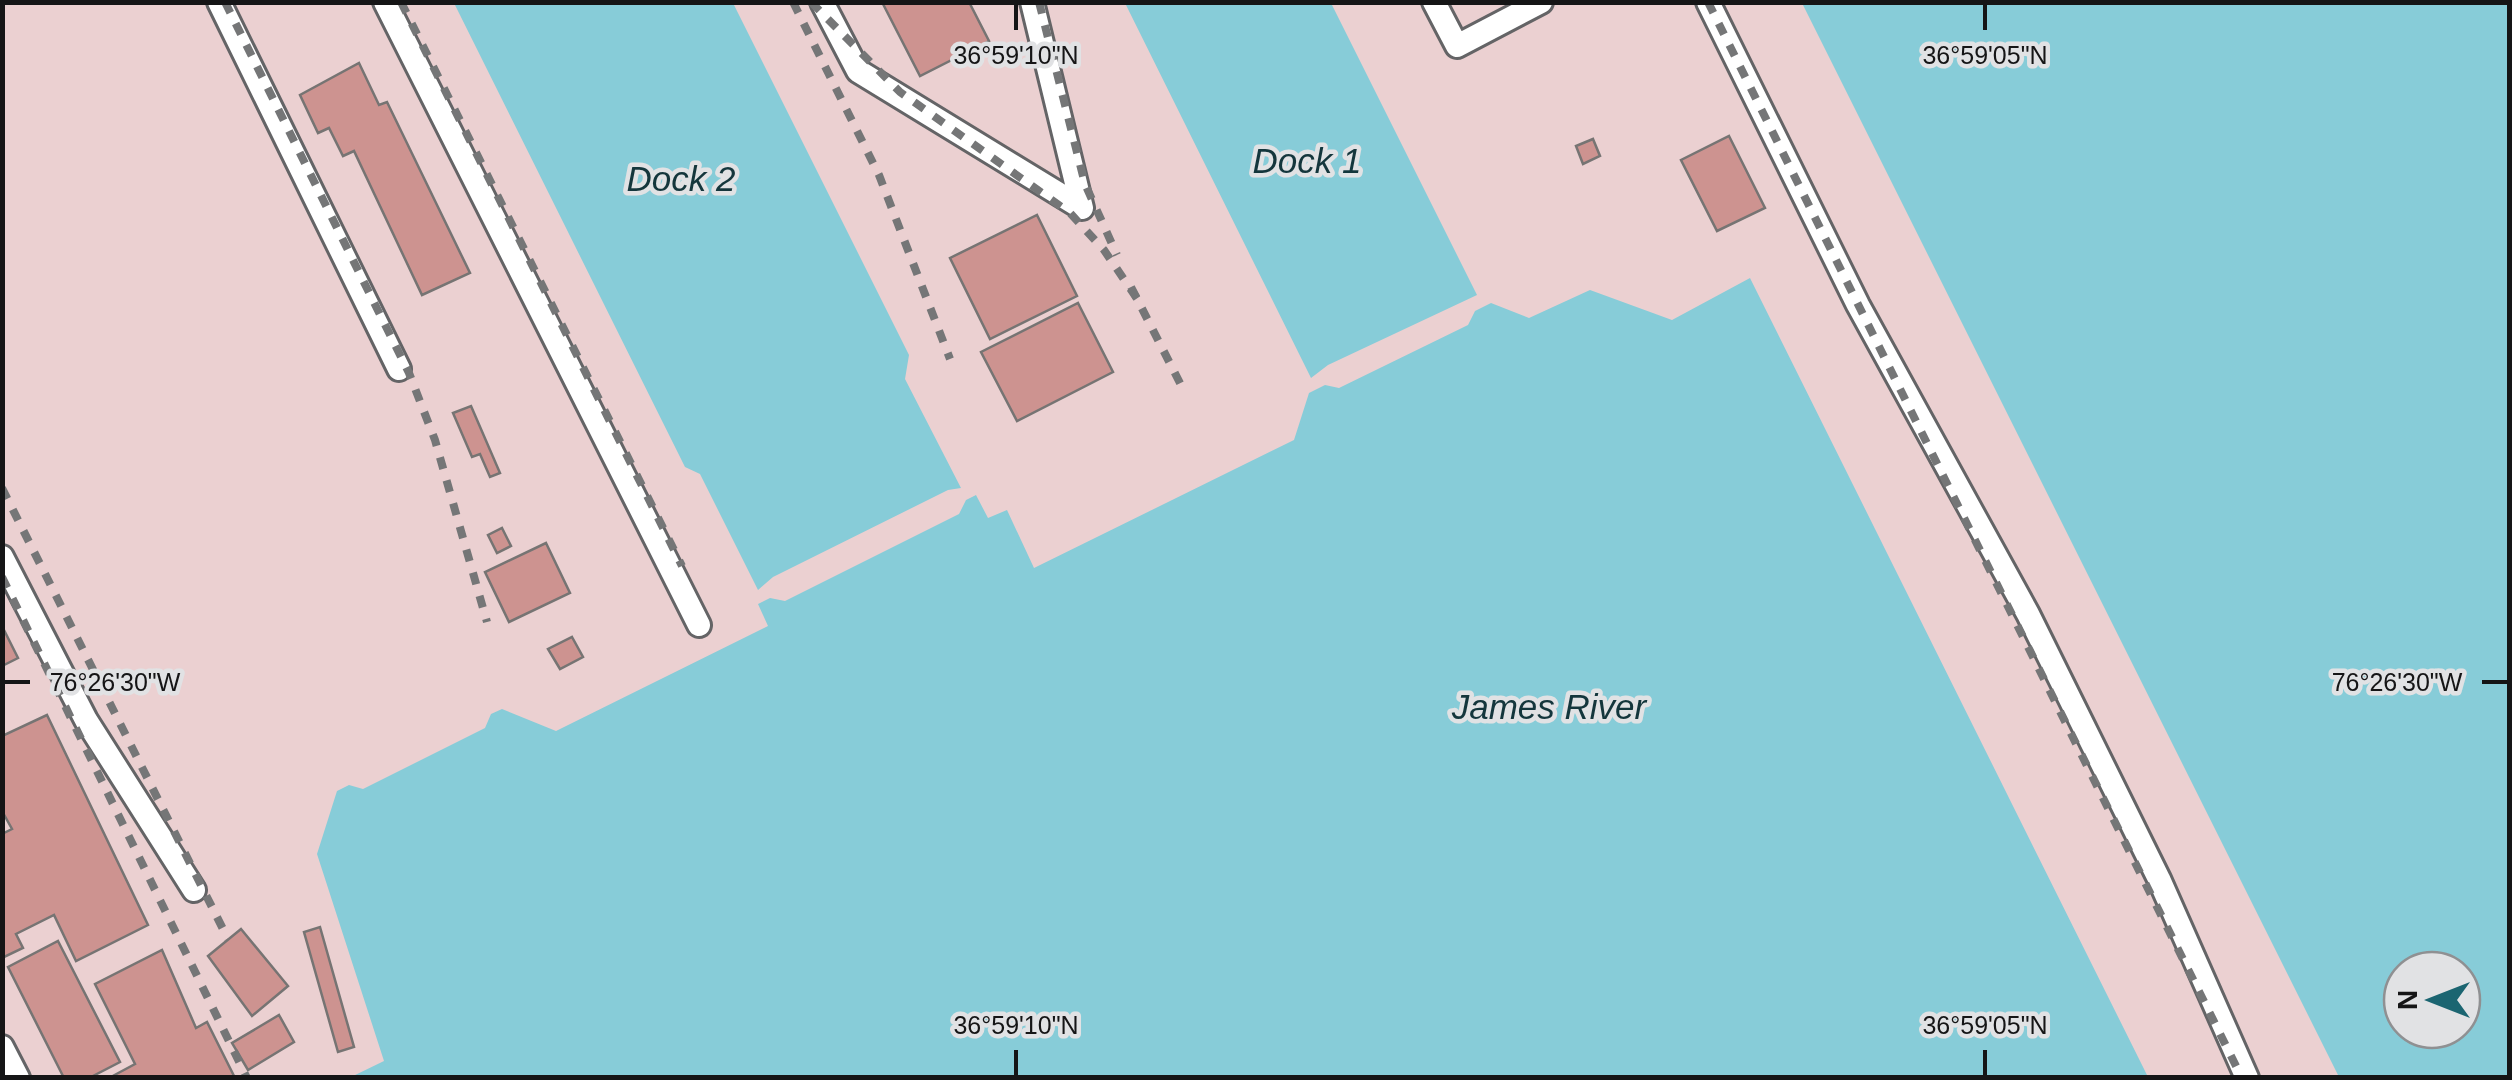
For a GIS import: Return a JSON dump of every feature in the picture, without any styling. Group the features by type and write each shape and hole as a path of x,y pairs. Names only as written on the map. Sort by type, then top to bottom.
{"lane":[{"path":"219,2 399,368"},
{"path":"385,2 699,624"},
{"path":"822,2 858,71 1082,208 1032,2"},
{"path":"1434,2 1457,46 1542,2"},
{"path":"1708,2 1858,305 2028,614 2159,879 2247,1078"},
{"path":"2,557 86,720 194,890"},
{"path":"2,1047 18,1078"}],"shaded area":[{"path":"2,3 2509,3 2509,1077 3,1077"}],"water":[{"name":"Dock 2","path":"454,3 733,3 909,355 905,379 961,488 948,490 773,577 758,590 700,474 685,467"},
{"name":"Dock 1","path":"1125,3 1331,3 1477,295 1328,365 1311,378"},
{"path":"1802,3 2509,3 2509,1077 2339,1077"},
{"name":"James River","path":"1750,278 2148,1077 351,1077 384,1061 317,854 337,791 349,785 363,789 485,728 491,714 502,709 556,731 768,626 758,604 770,598 785,601 959,514 966,500 976,495 988,518 1007,510 1034,568 1294,440 1309,393 1325,385 1339,388 1468,325 1475,311 1491,303 1529,318 1590,290 1672,320"}],"building":[{"path":"882,2 969,2 989,41 920,76"},
{"path":"359,63 379,105 387,102 470,273 422,295 354,151 343,156 329,128 318,133 300,95"},
{"path":"1729,136 1765,208 1717,231 1681,160"},
{"path":"1593,139 1600,156 1583,164 1576,146"},
{"path":"1037,215 1077,296 990,339 950,258"},
{"path":"1078,303 1113,372 1017,421 981,352"},
{"path":"471,406 500,473 490,477 480,454 472,457 453,413"},
{"path":"502,528 511,546 497,553 488,535"},
{"path":"546,543 570,593 509,622 485,572"},
{"path":"2,626 18,658 2,666"},
{"path":"572,637 583,657 560,669 548,649"},
{"path":"47,715 148,925 76,961 54,915 16,934 23,948 2,958 2,834 12,829 2,811 2,736"},
{"path":"320,927 354,1047 338,1052 304,932"},
{"path":"241,929 288,986 252,1016 208,956"},
{"path":"58,941 120,1062 89,1078 64,1078 8,967"},
{"path":"162,950 196,1028 207,1022 235,1078 109,1078 135,1064 95,984"},
{"path":"279,1015 294,1042 248,1070 232,1043"}],"railway":[{"path":"225,2 409,373 435,440 487,622"},
{"path":"401,2 682,566"},
{"path":"793,2 879,175 950,359"},
{"path":"811,2 900,92 1070,213 1104,250 1138,300"},
{"path":"1039,2 1085,184 1117,255"},
{"path":"1708,2 2242,1078"},
{"path":"1131,287 1181,385"},
{"path":"2,488 228,939"},
{"path":"2,577 247,1078"}]}
